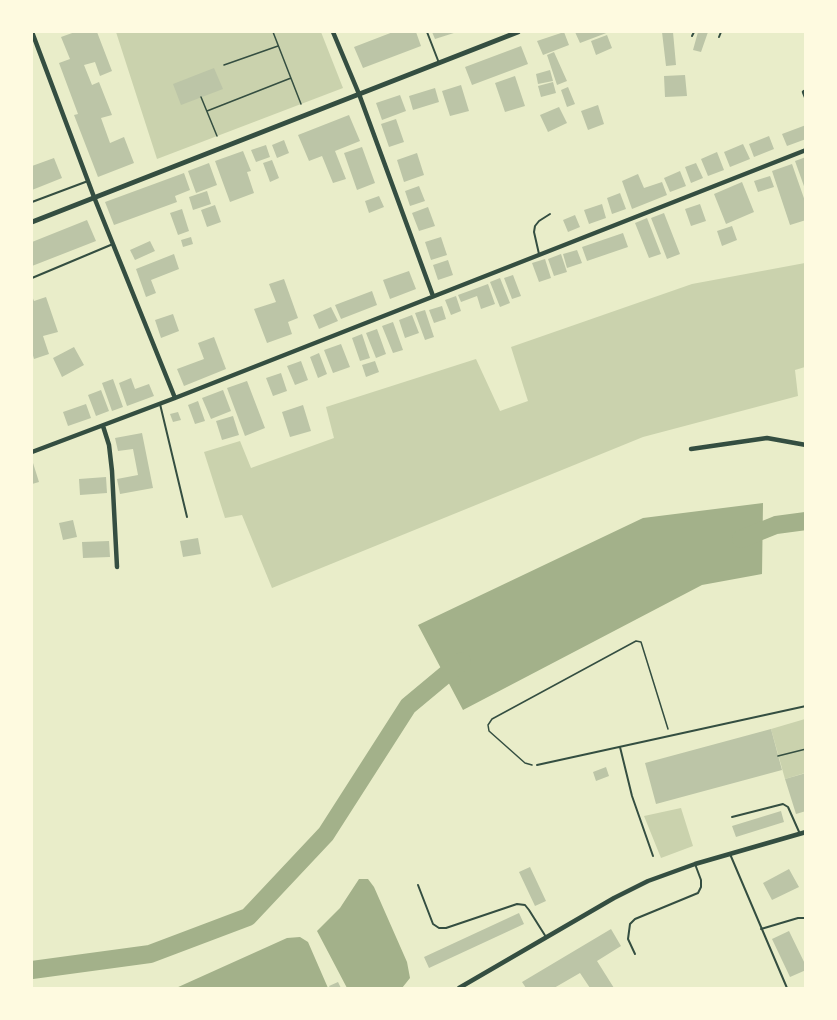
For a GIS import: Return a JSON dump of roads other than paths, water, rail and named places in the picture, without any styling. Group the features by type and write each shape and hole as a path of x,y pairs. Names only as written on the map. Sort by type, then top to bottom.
{"street":[{"path":"32,32 94,197 175,398"},
{"path":"333,32 359,94 434,296"},
{"path":"32,222 518,32"},
{"path":"32,452 160,404 806,150"},
{"path":"103,426 109,445 112,471 117,567"},
{"path":"691,448 767,438 806,445"},
{"path":"459,988 640,885 695,864 803,833"}],"lane":[{"path":"427,32 439,63"},
{"path":"692,36 694,32"},
{"path":"719,37 721,32"},
{"path":"32,202 88,181"},
{"path":"540,254 534,232 535,226 550,214"},
{"path":"32,278 113,244"},
{"path":"160,404 187,517"},
{"path":"537,765 806,706"},
{"path":"620,747 632,795 653,856"},
{"path":"732,817 783,804 788,807 803,833"},
{"path":"730,854 788,988"},
{"path":"635,954 628,939 630,924 635,919 698,893 701,880 695,864"},
{"path":"418,885 433,924 439,928 446,928 517,904 525,905 530,910 546,937"},
{"path":"761,929 798,918 806,918"}],"waterway":[{"path":"741,539 776,525 806,521"},
{"path":"32,970 150,954 248,917 326,834 408,706 462,661"}]}
